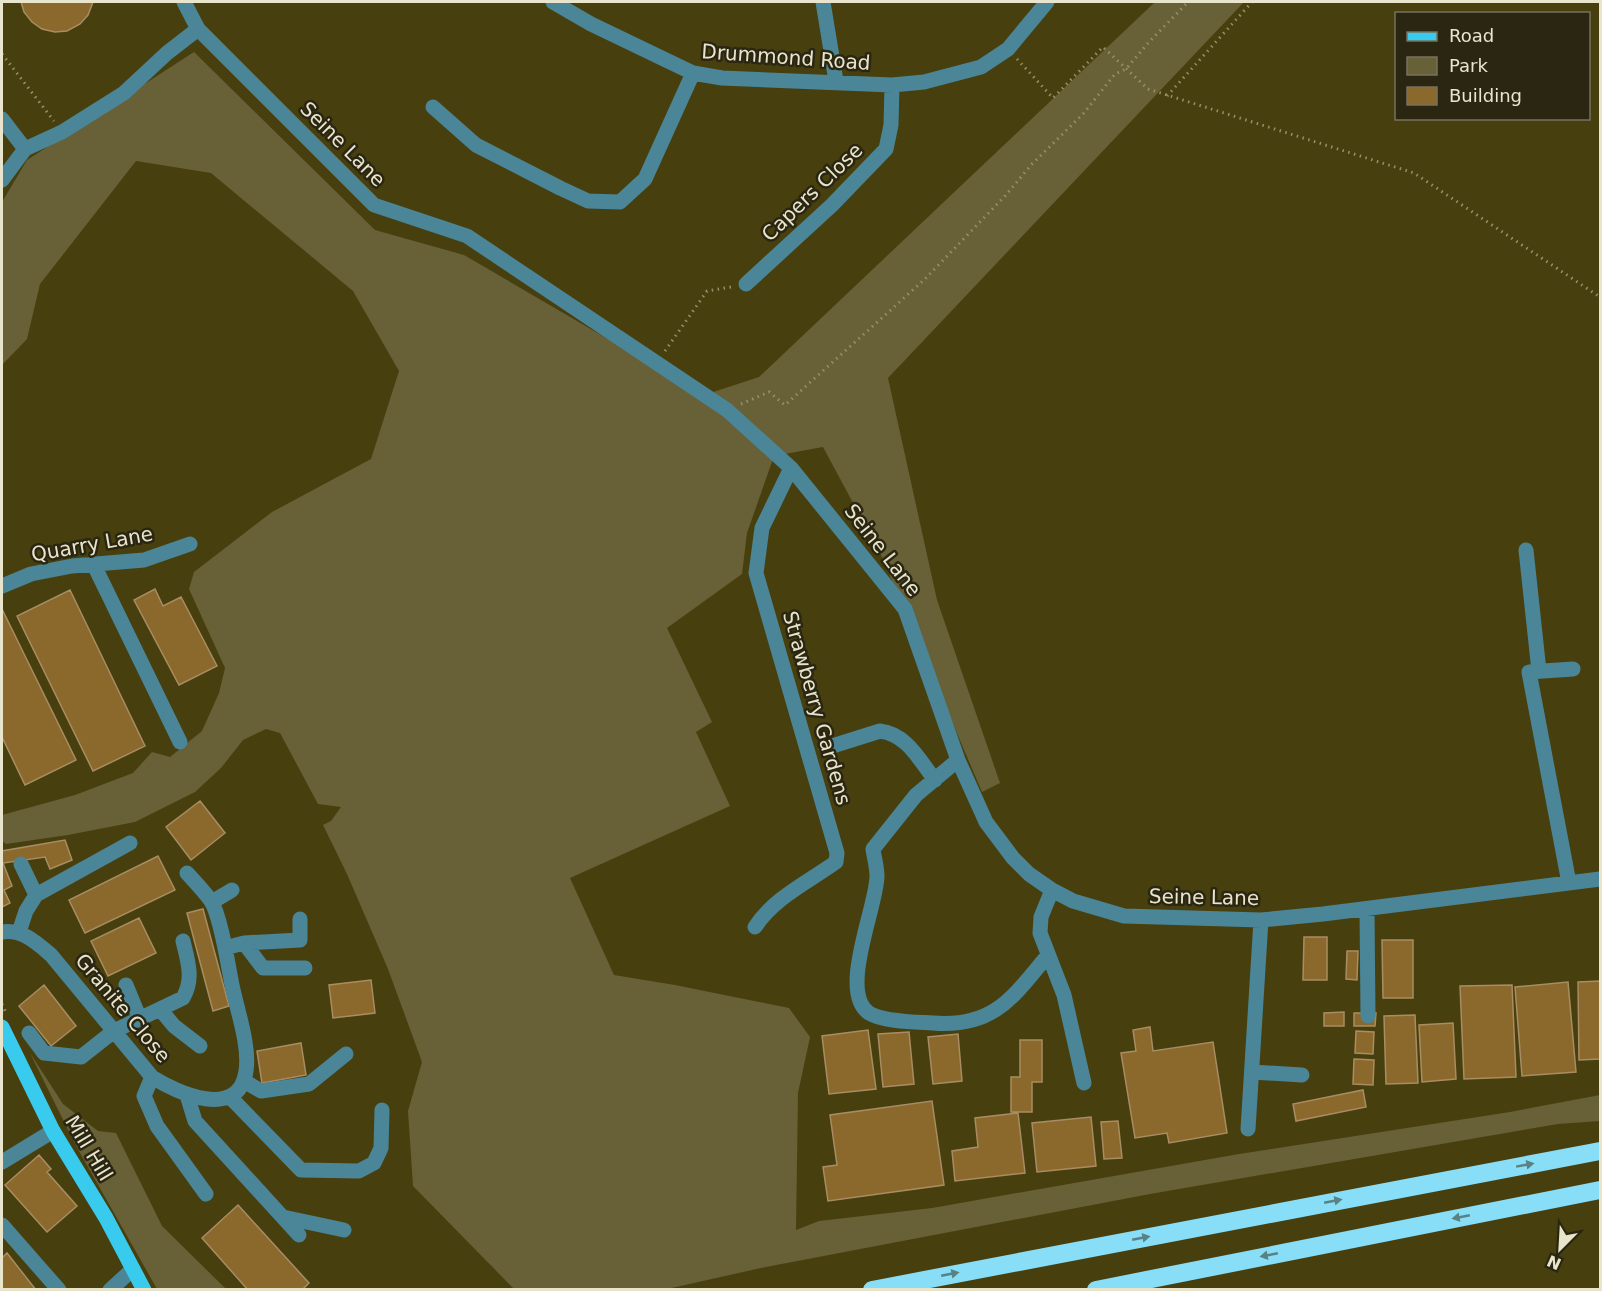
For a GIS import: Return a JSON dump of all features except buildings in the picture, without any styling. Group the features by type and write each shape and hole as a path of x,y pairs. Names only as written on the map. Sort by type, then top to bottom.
{"highway":[{"path":"872,1290 1600,1151"},
{"path":"1096,1290 1600,1190"}],"main road":[{"name":"Mill Hill","path":"3,1033 53,1131 106,1218 144,1290"}],"street":[{"name":"Seine Lane","path":"184,2 198,29 374,205 467,236 731,413 790,468 905,609 958,760 986,822 998,840 1029,874 1052,890 1073,901 1124,916 1261,920 1367,909 1600,879"},
{"name":"Drummond Road","path":"553,2 591,24 693,73 722,78 892,85 924,82 981,67 1008,49 1047,2"},
{"path":"823,2 836,81"},
{"path":"2,180 25,149 62,132 124,93 167,52 198,29"},
{"path":"433,107 476,145 560,188 588,201 620,202 645,179 693,73"},
{"name":"Capers Close","path":"746,284 832,205 886,148 891,125 892,85"},
{"path":"2,119 25,149"},
{"name":"Strawberry Gardens","path":"755,927 763,915 777,903 836,862 837,853 756,573 762,528 790,468"},
{"name":"Quarry Lane","path":"2,586 31,574 93,563 144,560 190,544"},
{"path":"1526,550 1539,672"},
{"path":"93,563 180,742"},
{"path":"1569,883 1529,672 1573,669"},
{"path":"826,748 880,731 890,732 899,736 935,780"},
{"path":"958,760 916,795 873,849 877,876 860,956 857,987 862,1004 870,1013 894,1020 937,1024 979,1019 998,1010 1006,1003 1048,955"},
{"path":"2,932 19,932 26,911 36,895 130,843"},
{"path":"21,864 36,895"},
{"path":"187,873 212,902 225,948 244,1043 247,1070 244,1081 230,1097 301,1170 359,1171 374,1164 381,1148 382,1110"},
{"path":"212,902 232,890"},
{"path":"1052,890 1040,925 1042,941 1064,995 1084,1083"},
{"path":"1367,909 1368,1016"},
{"path":"225,948 244,943 300,940 300,919"},
{"path":"1248,1129 1261,920"},
{"name":"Granite Close","path":"19,932 34,940 51,955 152,1077 172,1090 196,1098 219,1100 230,1097"},
{"path":"29,1033 44,1053 81,1057 114,1031 183,998 188,989 190,974 183,941"},
{"path":"244,943 263,968 305,968"},
{"path":"126,985 140,1019"},
{"path":"160,1009 174,1026 200,1046"},
{"path":"244,1081 261,1091 309,1084 346,1054"},
{"path":"1252,1072 1302,1075"},
{"path":"152,1077 144,1096 157,1126 206,1194"},
{"path":"187,1095 195,1121 299,1235"},
{"path":"2,1162 53,1131"},
{"path":"283,1217 344,1230"},
{"path":"2,1225 59,1290"},
{"path":"110,1290 133,1269"}],"path":[{"path":"731,413 769,392 785,405 924,280 1005,196 1032,164 1083,114 1115,74 1126,69 1188,2"},
{"path":"1167,96 1252,2"},
{"path":"1008,49 1053,98 1103,47 1148,89 1414,173 1600,297"},
{"path":"2,54 62,132"},
{"path":"658,363 707,291 746,284"}],"green space":[{"path":"1155,2 1244,2 888,378 937,600 1000,783 982,792 881,555 823,447 774,456 747,533 742,574 667,628 712,722 696,732 730,806 570,878 614,975 789,1008 810,1037 798,1093 796,1230 819,1221 932,1208 1239,1154 1510,1112 1600,1095 1600,1121 1558,1124 1150,1194 761,1268 667,1289 514,1289 413,1186 408,1111 422,1062 388,969 323,825 331,821 341,807 318,804 280,733 266,729 243,740 221,768 195,792 135,822 6,844 2,841 2,815 75,795 133,773 152,752 170,757 202,731 219,693 225,668 189,589 194,572 272,512 371,459 399,371 353,291 211,173 136,161 40,284 27,339 2,365 2,202 27,160 194,52 375,230 464,255 704,395 759,377"},
{"path":"30,1053 63,1104 98,1131 116,1133 162,1226 226,1289 157,1289 75,1144"}]}
